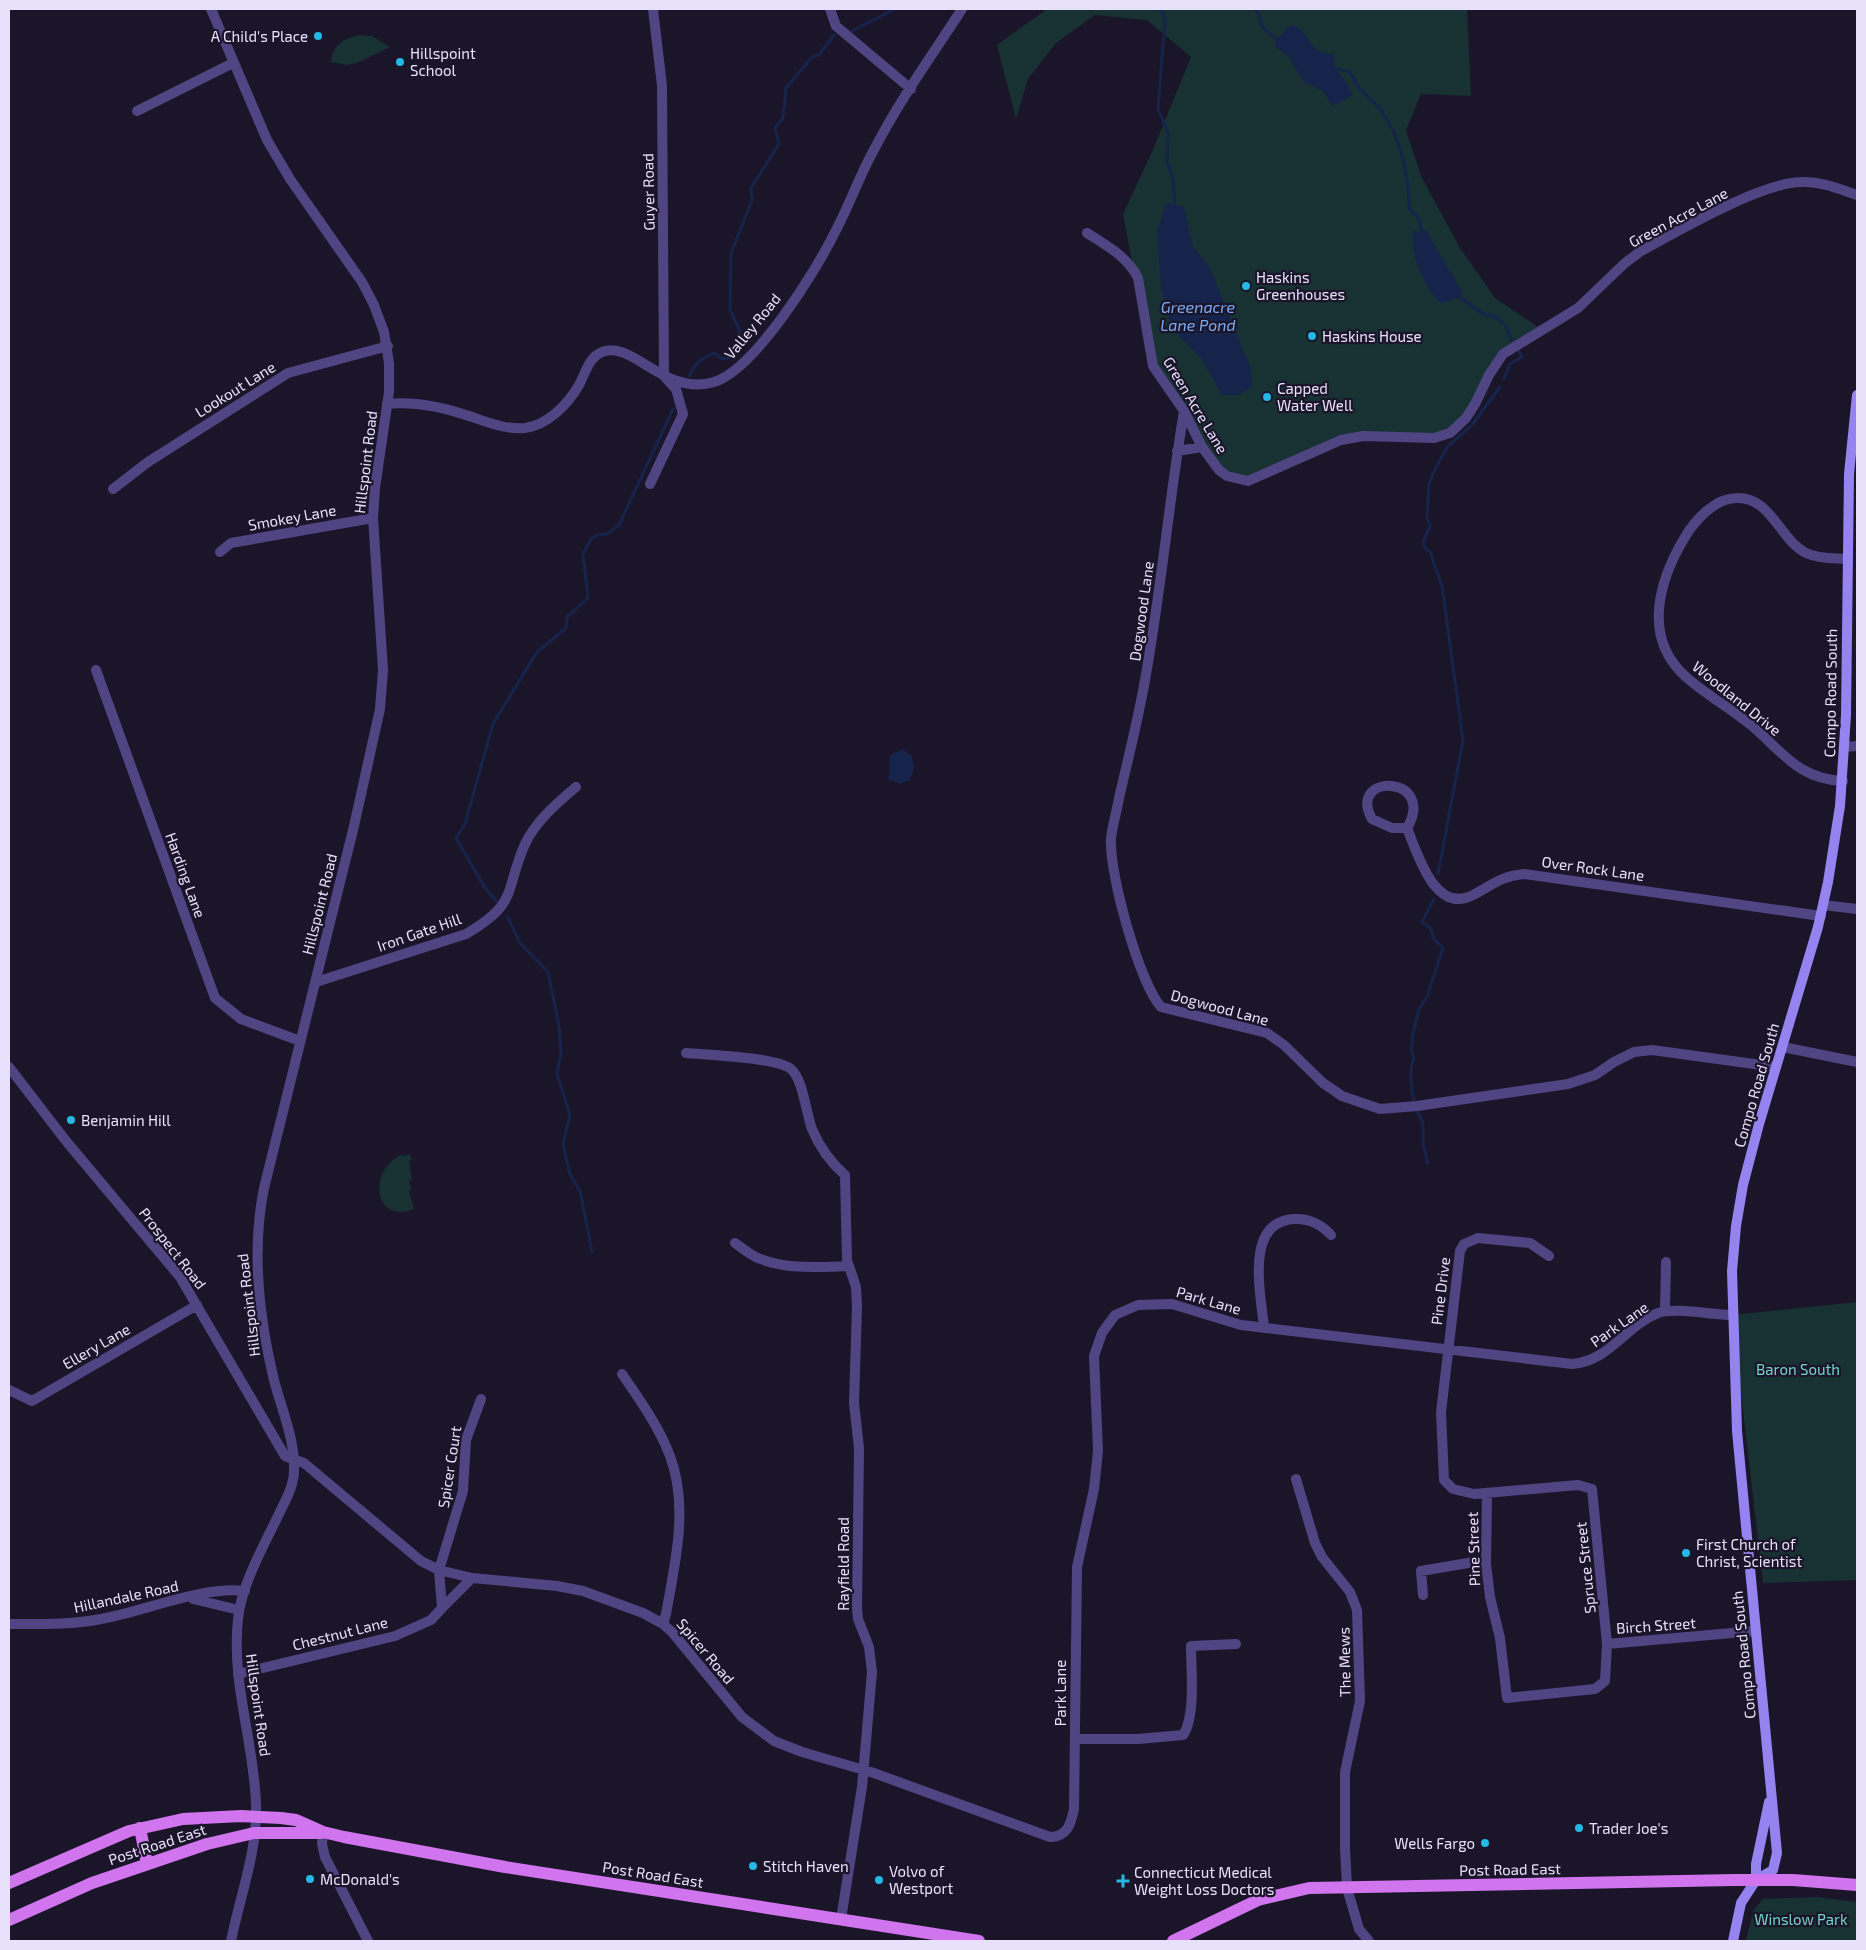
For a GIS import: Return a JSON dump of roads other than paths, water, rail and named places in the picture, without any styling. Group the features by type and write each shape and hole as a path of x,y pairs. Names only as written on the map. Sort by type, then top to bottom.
{"main road":[{"name":"Compo Road South","path":"1770,1788 1766,1824 1756,1864 1756,1880 1773,1870 1777,1853 1737,1431 1732,1315 1733,1253 1739,1207 1756,1133 1822,910 1843,781 1847,559 1853,515 1849,467 1857,394"},
{"name":"Post Road East","path":"9,1883 100,1842 140,1828 183,1819 256,1816 296,1820 323,1832"},
{"path":"140,1828 147,1864"},
{"name":"Post Road East","path":"9,1920 76,1890 213,1842 254,1833 323,1832 506,1867 979,1941"},
{"name":"Post Road East","path":"1174,1941 1266,1897 1309,1888 1756,1880 1793,1880 1857,1885"},
{"path":"1733,1941 1741,1903 1756,1880"}],"street":[{"name":"Hillspoint Road","path":"212,9 259,124 277,158 370,296 378,313 388,346 390,375 375,488 373,518 383,662 382,699 354,826 261,1202 256,1242 257,1272 267,1346 278,1396 291,1435 294,1476 245,1591 239,1610 236,1637 238,1674 253,1774 256,1816 231,1941"},
{"name":"Guyer Road","path":"654,9 662,86 664,376"},
{"path":"830,9 836,26 910,89"},
{"name":"Valley Road","path":"387,404 414,403 457,412 498,425 524,428 544,422 562,407 575,392 592,360 605,351 622,352 664,376 684,384 698,385 715,381 732,373 752,354 776,323 826,249 875,146 962,9"},
{"path":"137,111 234,64"},
{"name":"Green Acre Lane","path":"1087,233 1122,256 1133,267 1139,285 1153,366 1184,412 1202,447 1218,470 1227,476 1248,480 1330,444 1350,438 1434,438 1443,436 1466,418 1495,364 1503,354 1578,308 1625,263 1641,251 1753,195 1783,184 1804,182 1816,183 1857,195"},
{"name":"Lookout Lane","path":"113,489 148,462 288,373 388,346"},
{"path":"650,484 683,414 676,389 664,376"},
{"name":"Dogwood Lane","path":"1184,412 1177,451 1156,619 1142,701 1111,839 1117,892 1154,1000 1161,1007 1267,1033 1284,1045 1323,1083 1342,1096 1380,1109 1417,1106 1568,1084 1595,1075 1614,1062 1634,1052 1652,1050 1776,1067"},
{"path":"1177,451 1202,447"},
{"name":"Woodland Drive","path":"1843,781 1828,780 1795,766 1751,725 1685,676 1665,649 1657,618 1663,582 1671,560 1700,517 1728,499 1744,498 1761,507 1796,546 1805,552 1817,558 1847,559"},
{"name":"Smokey Lane","path":"220,552 230,543 373,518"},
{"name":"Harding Lane","path":"96,670 215,998 241,1019 300,1042"},
{"path":"1844,747 1857,746"},
{"path":"1387,784 1394,785 1405,791 1412,800 1413,812 1407,828 1392,828 1372,819 1368,805 1369,798 1376,789 1387,784"},
{"name":"Iron Gate Hill","path":"316,982 466,934 488,921 500,911 510,892 525,844 550,810 576,787"},
{"name":"Over Rock Lane","path":"1407,828 1432,884 1443,894 1457,899 1472,896 1501,878 1524,874 1822,910 1857,909"},
{"path":"1783,1047 1857,1062"},
{"name":"Rayfield Road","path":"686,1053 766,1061 790,1067 797,1076 812,1128 824,1152 845,1175 848,1266 856,1287 857,1306 854,1403 859,1448 857,1608 871,1660 863,1770 841,1919"},
{"name":"Prospect Road","path":"9,1067 66,1141 158,1250 197,1304 285,1456 294,1459"},
{"path":"1264,1328 1259,1266 1260,1247 1265,1233 1270,1227 1282,1220 1296,1219 1316,1223 1324,1227 1331,1235"},
{"name":"Pine Drive","path":"1442,1433 1441,1412 1448,1349 1459,1257 1464,1244 1478,1238 1530,1243 1549,1256"},
{"path":"735,1243 757,1258 775,1263 811,1267 848,1266"},
{"path":"1665,1311 1666,1262"},
{"name":"Ellery Lane","path":"9,1390 32,1401 197,1304"},
{"name":"Park Lane","path":"1050,1837 1058,1837 1064,1833 1071,1823 1075,1793 1077,1567 1096,1470 1097,1438 1093,1369 1095,1351 1099,1339 1109,1322 1118,1313 1129,1308 1149,1304 1177,1304 1227,1322 1264,1328 1561,1363 1582,1363 1602,1355 1643,1320 1665,1311 1732,1315"},
{"path":"622,1374 642,1403 662,1439 675,1475 680,1521 679,1537 663,1624"},
{"name":"Spicer Court","path":"439,1570 463,1491 466,1440 481,1399"},
{"name":"Pine Street","path":"1442,1433 1443,1474 1446,1484 1460,1492 1487,1493 1486,1564 1490,1597 1500,1638 1507,1698"},
{"name":"Spicer Road","path":"294,1459 304,1463 421,1561 439,1570 472,1578 557,1586 583,1591 630,1608 663,1624 689,1650 737,1711 762,1733 784,1746 863,1770 1050,1837"},
{"name":"The Mews","path":"1296,1479 1315,1543 1322,1557 1350,1592 1357,1610 1360,1701 1345,1772 1344,1827 1347,1888 1359,1928 1369,1941"},
{"name":"Spruce Street","path":"1487,1493 1578,1485 1592,1489 1607,1644"},
{"path":"1423,1595 1421,1572 1474,1562 1486,1564"},
{"path":"439,1570 442,1608"},
{"name":"Chestnut Lane","path":"238,1674 395,1636 431,1620 472,1578"},
{"name":"Hillandale Road","path":"9,1624 54,1624 102,1619 228,1590 245,1591"},
{"name":"Hillandale Road","path":"190,1598 239,1610"},
{"name":"Birch Street","path":"1507,1698 1595,1689 1605,1681 1607,1644 1755,1631"},
{"path":"1075,1739 1138,1739 1183,1735 1189,1728 1191,1646 1236,1644"},
{"path":"323,1832 322,1844 325,1857 368,1941"}],"water":[{"path":"1290,25 1304,32 1319,51 1334,54 1336,67 1351,91 1352,96 1332,106 1323,91 1304,82 1288,56 1275,46 1275,42"},
{"name":"Greenacre Lane Pond","path":"1167,203 1184,207 1193,247 1209,266 1251,369 1252,386 1239,395 1222,395 1201,358 1174,331 1169,319 1161,288 1157,230"},
{"path":"1414,230 1417,232 1426,230 1462,292 1460,297 1441,303 1435,298 1424,280 1415,257 1412,237"},
{"path":"902,749 912,756 914,769 910,780 900,784 888,779 889,761 891,755"}],"waterway":[{"path":"852,31 895,9"},
{"path":"1161,9 1165,19 1158,109 1168,132 1167,162 1173,179 1175,205"},
{"path":"1253,9 1258,12 1263,28 1280,42"},
{"path":"689,376 696,365 705,357 714,353 722,359 729,358 733,351 740,331 730,310 731,253 752,200 751,188 779,144 775,128 783,118 786,88 812,57 819,55 834,35"},
{"path":"1332,68 1351,73 1357,86 1379,107 1388,121 1399,145 1402,157 1409,196 1409,209 1418,217 1423,234"},
{"path":"1457,295 1486,316 1492,315 1503,323"},
{"path":"1506,326 1512,341"},
{"path":"1504,379 1510,364 1522,357 1518,349"},
{"path":"1438,874 1463,740 1442,586 1430,552 1424,547 1424,539 1430,526 1427,517 1429,484 1448,446 1472,425 1500,387"},
{"path":"499,905 484,886 456,838 465,824 493,724 537,652 566,628 567,617 588,598 583,554 591,539 597,535 607,534 619,525 673,409"},
{"path":"1414,1099 1411,1078 1411,1067 1414,1058 1411,1051 1413,1033 1419,1009 1427,997 1443,948 1433,938 1431,929 1422,922 1434,899"},
{"path":"507,916 520,943 548,972 559,1026 561,1052 557,1074 570,1115 563,1144 570,1175 580,1191 592,1252"},
{"path":"1416,1109 1423,1123 1423,1144 1428,1163"}],"place":[{"name":"A Child's Place","path":"318,36"},
{"name":"Hillspoint School","path":"400,62"},
{"name":"Haskins Greenhouses","path":"1246,286"},
{"name":"Haskins House","path":"1312,336"},
{"name":"Capped Water Well","path":"1267,397"},
{"name":"Benjamin Hill","path":"71,1120"},
{"name":"First Church of Christ, Scientist","path":"1686,1553"},
{"name":"Trader Joe's","path":"1579,1828"},
{"name":"Wells Fargo","path":"1485,1843"},
{"name":"Stitch Haven","path":"753,1866"},
{"name":"McDonald's","path":"310,1879"},
{"name":"Volvo of Westport","path":"879,1880"},
{"name":"Connecticut Medical Weight Loss Doctors","path":"1123,1881"}],"park label":[{"name":"Baron South","path":"1798,1369"},
{"name":"Winslow Park","path":"1801,1919"}]}
